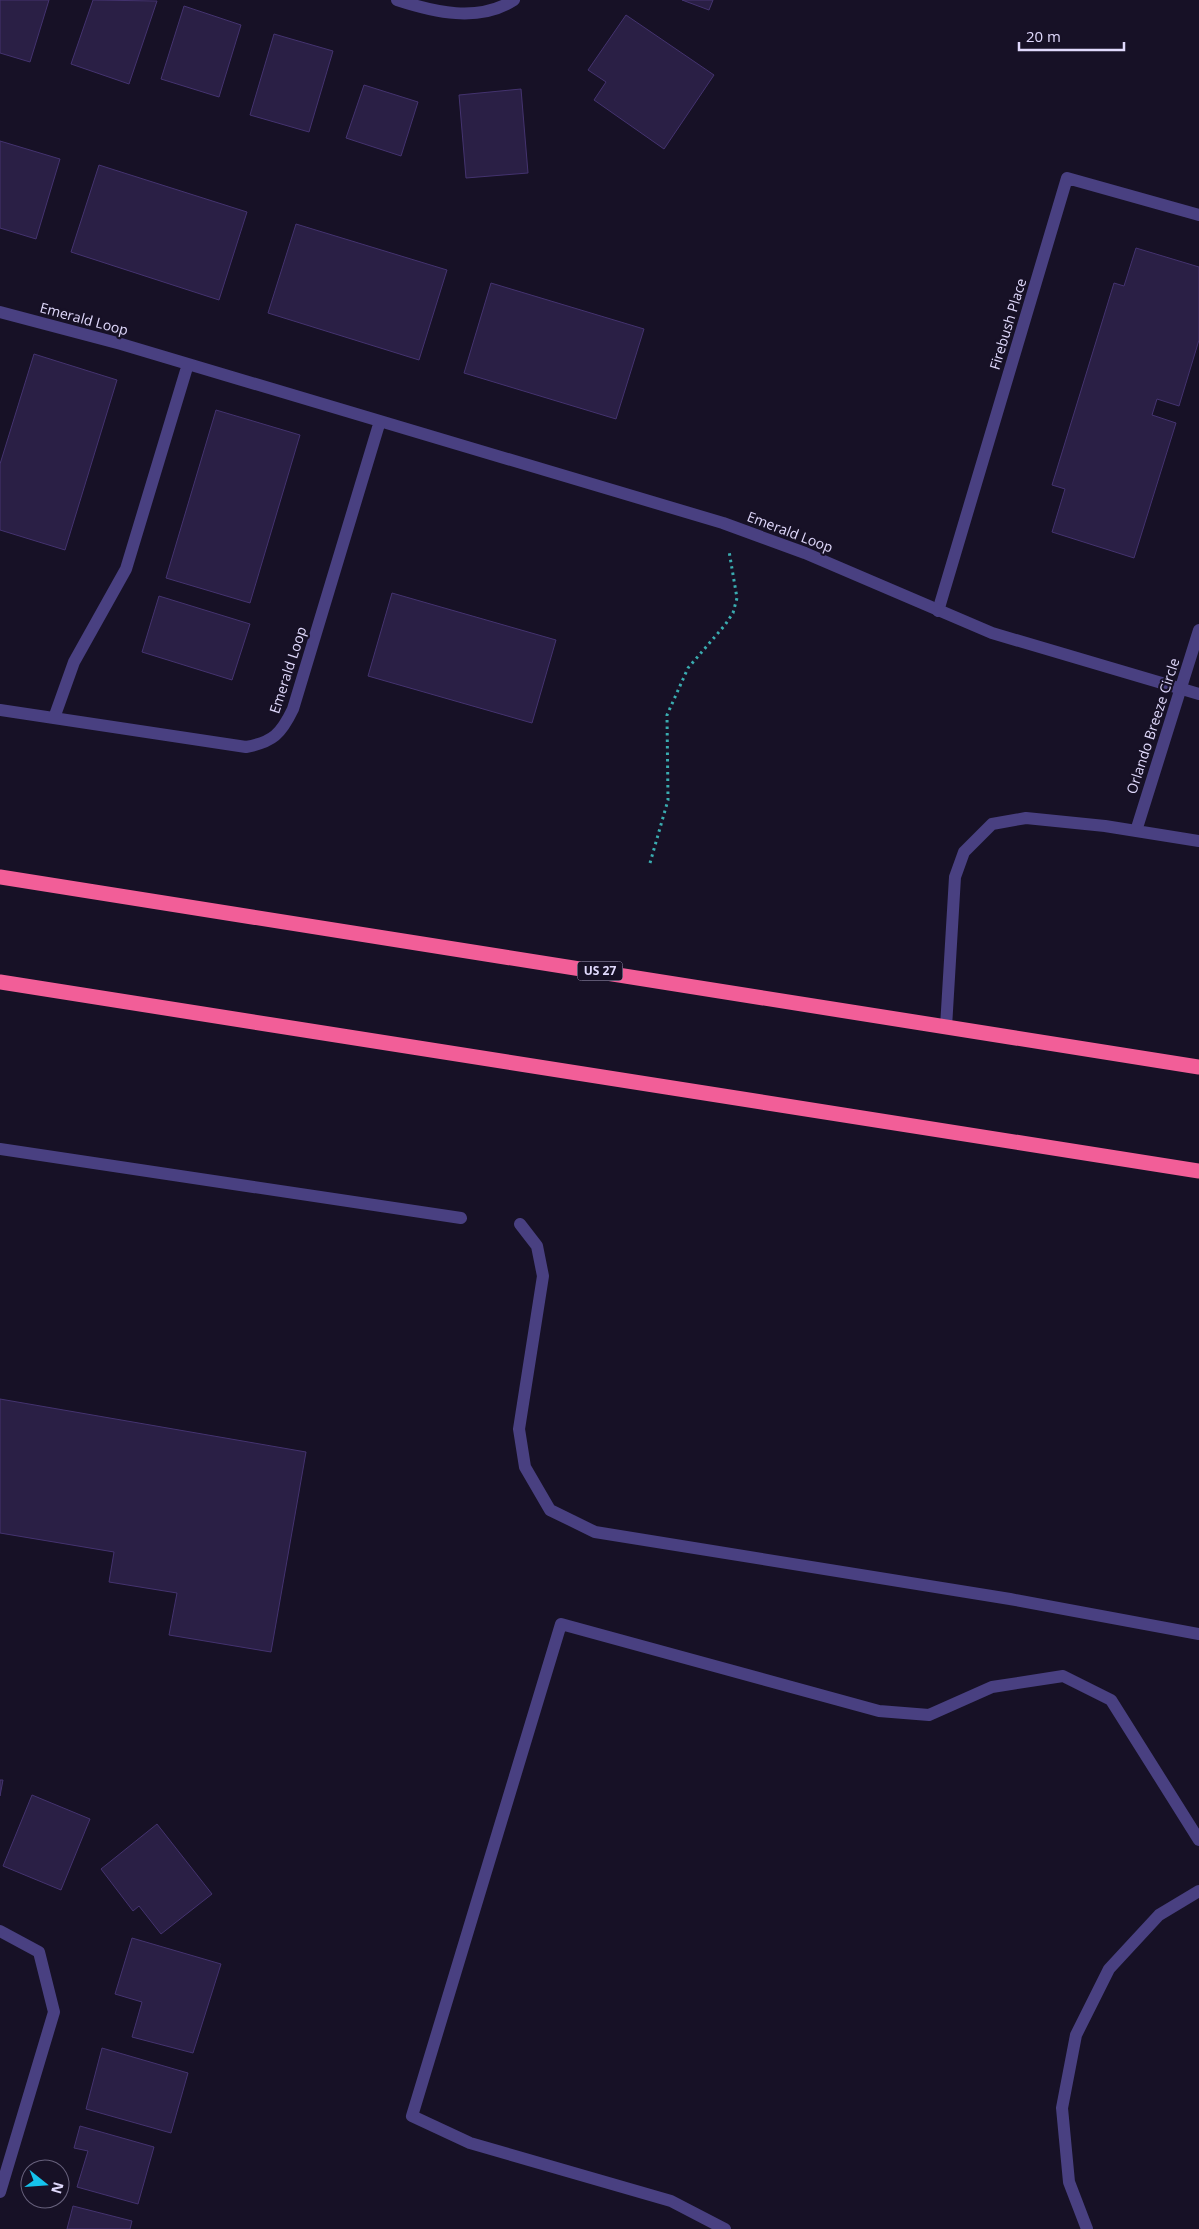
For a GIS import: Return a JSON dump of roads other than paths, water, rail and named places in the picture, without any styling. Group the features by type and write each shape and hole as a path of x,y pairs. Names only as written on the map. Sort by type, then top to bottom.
{"highway":[{"name":"US 27","path":"0,877 1199,1067"},
{"path":"0,982 1199,1171"}],"street":[{"path":"397,0 439,11 461,14 485,11 514,0"},
{"name":"Firebush Place","path":"938,611 1067,178 1199,215"},
{"name":"Emerald Loop","path":"0,312 74,330 723,523 805,553 992,633 1199,694"},
{"path":"54,718 74,662 126,569 188,364"},
{"name":"Emerald Loop","path":"0,710 246,747 262,744 275,737 285,725 293,709 380,421"},
{"name":"Orlando Breeze Circle","path":"1136,831 1199,630"},
{"path":"946,1027 955,877 964,852 992,824 1026,818 1105,826 1199,841"},
{"path":"0,1149 462,1218"},
{"path":"520,1224 537,1246 543,1276 519,1429 525,1467 550,1510 596,1532 1010,1599 1199,1634"},
{"path":"725,2229 671,2202 470,2143 412,2116 562,1624 879,1711 929,1715 992,1687 1063,1676 1111,1700 1199,1840"},
{"path":"1087,2229 1069,2182 1062,2108 1076,2036 1109,1970 1159,1915 1199,1891"},
{"path":"0,1931 39,1952 54,2012 0,2192"}]}
